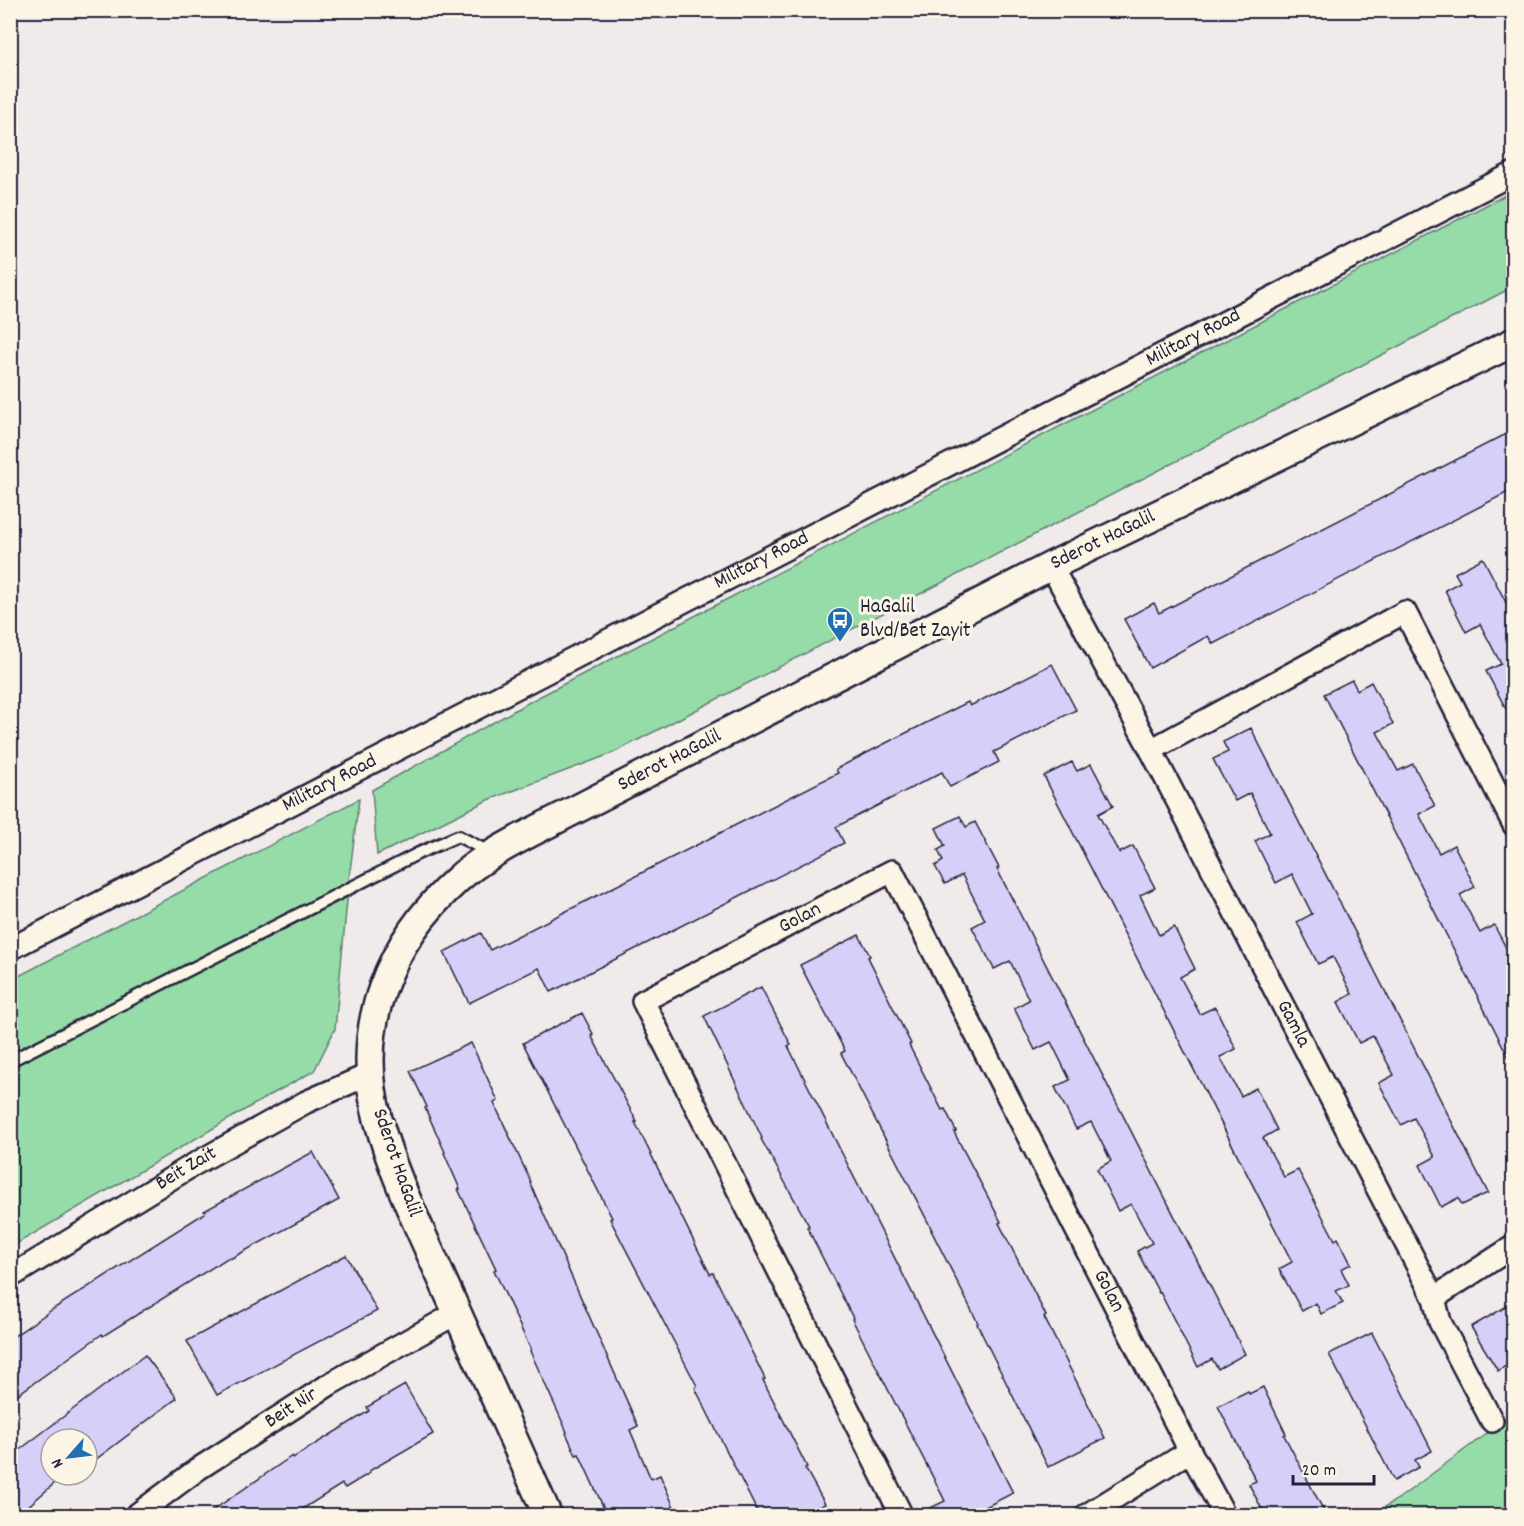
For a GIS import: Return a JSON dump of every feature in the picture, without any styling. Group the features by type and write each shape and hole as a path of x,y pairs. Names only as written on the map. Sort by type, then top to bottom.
{"street":[{"name":"Military Road","path":"10,949 1514,173"},
{"name":"Sderot HaGalil","path":"548,1515 457,1313 392,1162 377,1119 370,1074 374,1019 380,991 397,952 422,916 459,878 492,854 1051,566 1514,342"},
{"name":"Gamla","path":"1051,566 1151,750 1434,1298 1440,1322 1492,1421"},
{"path":"1151,750 1405,612 1514,825"},
{"name":"Golan","path":"902,1515 643,1001 892,871 1190,1451 1226,1515"},
{"name":"Beit Zait","path":"10,1277 193,1165 306,1102 370,1074"},
{"path":"1434,1298 1514,1246"},
{"name":"Beit Nir","path":"135,1515 198,1469 330,1384 457,1313"},
{"path":"1085,1515 1190,1451"}],"lane":[{"path":"10,1061 419,853 458,836 492,854"}],"green space":[{"path":"1513,191 1513,287 613,753 486,801 377,855 372,790 535,699"},
{"path":"359,799 335,1029 314,1071 11,1247 11,980"},
{"path":"1513,1414 1513,1515 1370,1516 1398,1499"}],"building":[{"path":"1514,430 1514,489 1213,644 1208,636 1150,668 1124,619 1154,603 1159,613"},
{"path":"1483,558 1514,618 1514,724 1486,671 1501,664 1480,624 1466,632 1445,590 1460,582 1455,573"},
{"path":"1052,664 1076,710 994,752 999,762 950,787 942,772 836,827 844,843 551,992 539,968 469,1003 444,952 481,933 490,950 838,773 836,769 888,742 968,702 970,706"},
{"path":"1352,680 1357,690 1371,682 1393,724 1377,732 1398,771 1413,764 1435,806 1419,814 1439,853 1454,845 1475,887 1460,895 1480,933 1494,925 1514,963 1514,1068 1324,694"},
{"path":"1251,728 1488,1193 1462,1205 1458,1198 1441,1207 1420,1165 1435,1157 1414,1118 1401,1125 1379,1083 1394,1075 1373,1036 1359,1043 1338,1002 1352,994 1333,957 1318,964 1297,922 1312,914 1292,874 1276,883 1255,841 1270,833 1250,793 1235,801 1213,759 1228,752 1223,742"},
{"path":"1072,762 1077,771 1091,764 1113,806 1098,814 1119,853 1133,846 1155,888 1140,895 1159,935 1174,927 1195,969 1180,977 1200,1014 1215,1007 1236,1049 1220,1057 1241,1096 1256,1088 1277,1130 1263,1138 1284,1177 1298,1170 1335,1240 1338,1238 1351,1264 1341,1269 1349,1285 1336,1291 1343,1303 1321,1314 1316,1303 1302,1311 1279,1269 1292,1262 1044,776"},
{"path":"960,816 966,827 975,822 1245,1354 1218,1369 1212,1359 1198,1367 1137,1251 1152,1243 1131,1204 1118,1211 1097,1169 1111,1161 1091,1122 1076,1129 1055,1087 1070,1080 1051,1042 1035,1050 1014,1008 1029,1000 1010,961 994,969 972,927 985,920 962,875 945,884 935,866 943,861 938,850 945,846 936,828"},
{"path":"859,935 911,1044 909,1045 942,1110 945,1109 956,1131 954,1132 1001,1222 999,1223 1046,1316 1044,1317 1105,1438 1048,1467 932,1230 841,1053 845,1051 800,965"},
{"path":"761,987 791,1045 788,1046 1013,1493 970,1515 916,1515 945,1501 852,1319 807,1227 809,1226 761,1139 704,1016"},
{"path":"582,1013 710,1274 713,1273 724,1295 765,1379 763,1380 807,1467 805,1468 825,1504 802,1515 759,1515 695,1388 697,1386 610,1219 612,1218 523,1043"},
{"path":"471,1043 498,1101 494,1103 638,1426 630,1430 651,1479 660,1475 674,1507 656,1515 607,1515 579,1454 576,1455 566,1433 494,1270 496,1269 458,1189 460,1189 425,1108 427,1107 410,1071"},
{"path":"313,1152 339,1200 230,1259 229,1257 103,1336 102,1334 10,1400 10,1339 53,1309 205,1213 204,1211"},
{"path":"346,1255 377,1311 217,1395 187,1341"},
{"path":"1514,1302 1514,1361 1498,1371 1471,1327"},
{"path":"1372,1333 1432,1451 1415,1460 1419,1467 1394,1481 1329,1354"},
{"path":"145,1355 177,1398 99,1457 99,1427 50,1427"},
{"path":"405,1385 433,1434 369,1471 370,1473 345,1488 342,1484 293,1515 206,1515 292,1456 293,1458 369,1411 367,1407"},
{"path":"1263,1387 1286,1434 1284,1435 1326,1515 1265,1515 1249,1484 1256,1481 1218,1406 1248,1391 1249,1394"},
{"path":"39,1435 39,1487 50,1487 18,1515 10,1515 10,1457"}],"place":[{"name":"HaGalil Blvd/Bet Zayit","path":"840,643"}]}
